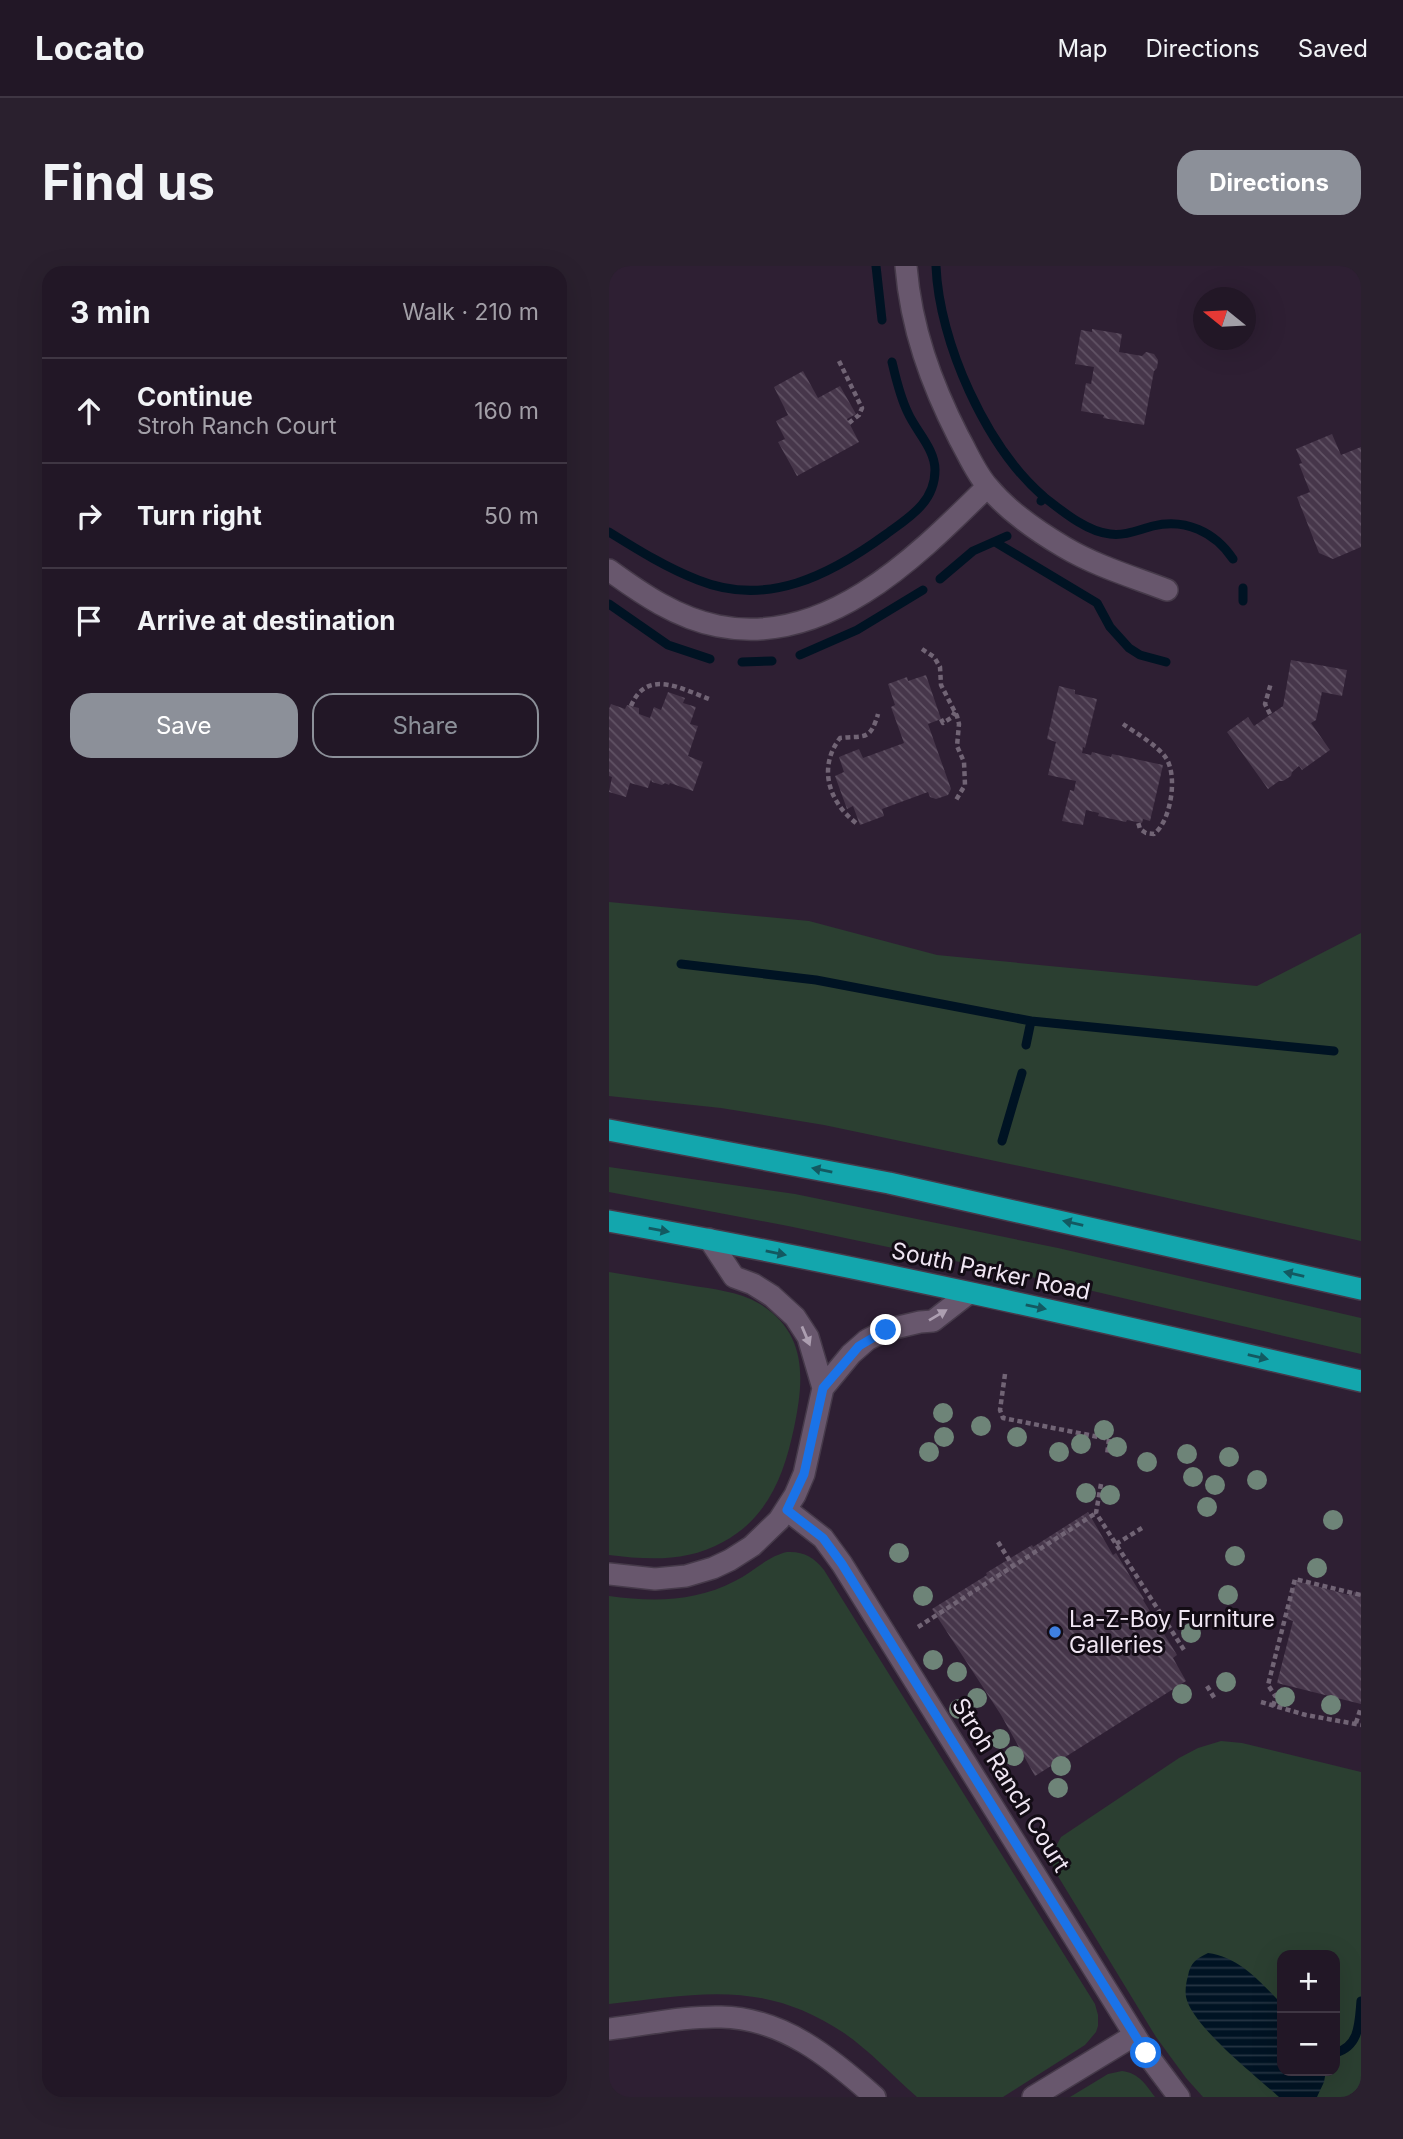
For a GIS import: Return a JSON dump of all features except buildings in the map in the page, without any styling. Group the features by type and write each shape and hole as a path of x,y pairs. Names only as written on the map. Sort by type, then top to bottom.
{"highway":[{"path":"609,1130 928,1191 1361,1289"},
{"name":"South Parker Road","path":"609,1221 969,1293 1361,1381"}],"street":[{"path":"905,266 915,328 930,374 949,419 988,487 1013,511 1064,547 1082,557 1167,590"},
{"path":"609,570 654,601 696,620 742,629 780,626 823,614 879,583 917,553 988,487"},
{"path":"709,1239 734,1277 753,1284 772,1296 795,1317 808,1337 823,1388"},
{"path":"609,1574 634,1578 665,1578 695,1574 744,1552 760,1540 787,1510 804,1474 823,1388 851,1354 867,1340 886,1330 933,1321 969,1293"},
{"name":"Stroh Ranch Court","path":"787,1510 823,1538 842,1564 1135,2035 1160,2074 1179,2097"},
{"path":"609,2029 706,2017 754,2021 782,2030 813,2048 875,2097"},
{"path":"1033,2097 1135,2035"}],"path":[{"path":"839,361 862,408 859,415 849,423"},
{"path":"922,649 934,657 940,667 941,685 959,724 957,746 964,762 965,785 955,800"},
{"path":"631,706 640,691 649,684 656,683 712,700"},
{"path":"1270,715 1265,704 1271,683"},
{"path":"941,719 943,723 955,712"},
{"path":"856,822 840,806 829,785 828,761 840,738 868,736 874,728 878,714"},
{"path":"1123,724 1164,755 1171,772 1170,806 1164,824 1154,834 1140,829 1138,822"},
{"path":"1005,1374 1001,1417 1109,1439 1107,1455"},
{"path":"1101,1485 1096,1513 1184,1650"},
{"path":"918,1627 1096,1513"},
{"path":"1117,1544 1142,1528"},
{"path":"998,1542 1013,1566"},
{"path":"1273,1706 1276,1698 1268,1685 1295,1579 1361,1595"},
{"path":"1207,1686 1215,1699"},
{"path":"1261,1703 1306,1715 1358,1724 1361,1707"}],"green space":[{"path":"609,902 809,921 937,955 1257,986 1361,933 1361,1241 824,1125 721,1108 609,1096"},
{"path":"609,1167 795,1194 1058,1248 1361,1318 1361,1354 1050,1281 609,1192"},
{"path":"609,1272 716,1289 743,1296 776,1316 787,1329 794,1344 799,1359 800,1393 790,1445 779,1478 772,1494 752,1521 739,1532 709,1549 667,1558 609,1555"},
{"path":"787,1552 808,1556 824,1570 1095,2004 1098,2026 1085,2045 1003,2097 917,2097 844,2033 786,2004 758,1997 702,1995 609,2004 609,1596 642,1599 689,1597 720,1588 773,1557"},
{"path":"1221,1741 1242,1743 1361,1772 1361,2097 1203,2097 1156,2037 1053,1868 1053,1852 1061,1837 1198,1748"},
{"path":"1122,2071 1138,2077 1155,2097 1070,2097 1108,2074"}],"water":[{"path":"1208,1953 1240,1965 1277,1999 1277,2076 1325,2076 1317,2097 1279,2097 1212,2036 1191,2009 1186,1997 1189,1971 1197,1959"}],"waterway":[{"path":"876,266 882,320"},
{"path":"936,266 946,327 969,391 1003,450 1044,497"},
{"path":"609,532 675,570 698,580 724,588 749,590 773,589 797,583 864,550 919,509 934,482 932,455 905,407 892,362"},
{"path":"1041,501 1044,497 1084,525 1110,534 1165,524 1198,529 1217,541 1233,559"},
{"path":"940,579 973,551 1007,536"},
{"path":"995,542 1097,603 1110,627 1129,648 1140,655 1166,662"},
{"path":"1243,588 1243,601"},
{"path":"800,655 857,630 923,590"},
{"path":"609,604 668,645 710,659"},
{"path":"742,662 772,661"},
{"path":"681,964 816,980 1031,1021 1334,1051"},
{"path":"1026,1045 1031,1021"},
{"path":"1002,1141 1022,1073"},
{"path":"1340,2051 1349,2045 1357,2033 1361,2001"}],"place":[{"name":"La-Z-Boy Furniture Galleries","path":"1055,1632"}],"route":[{"path":"886,1330 859,1346 823,1388 804,1474 787,1510 831,1547 1146,2053"}]}
